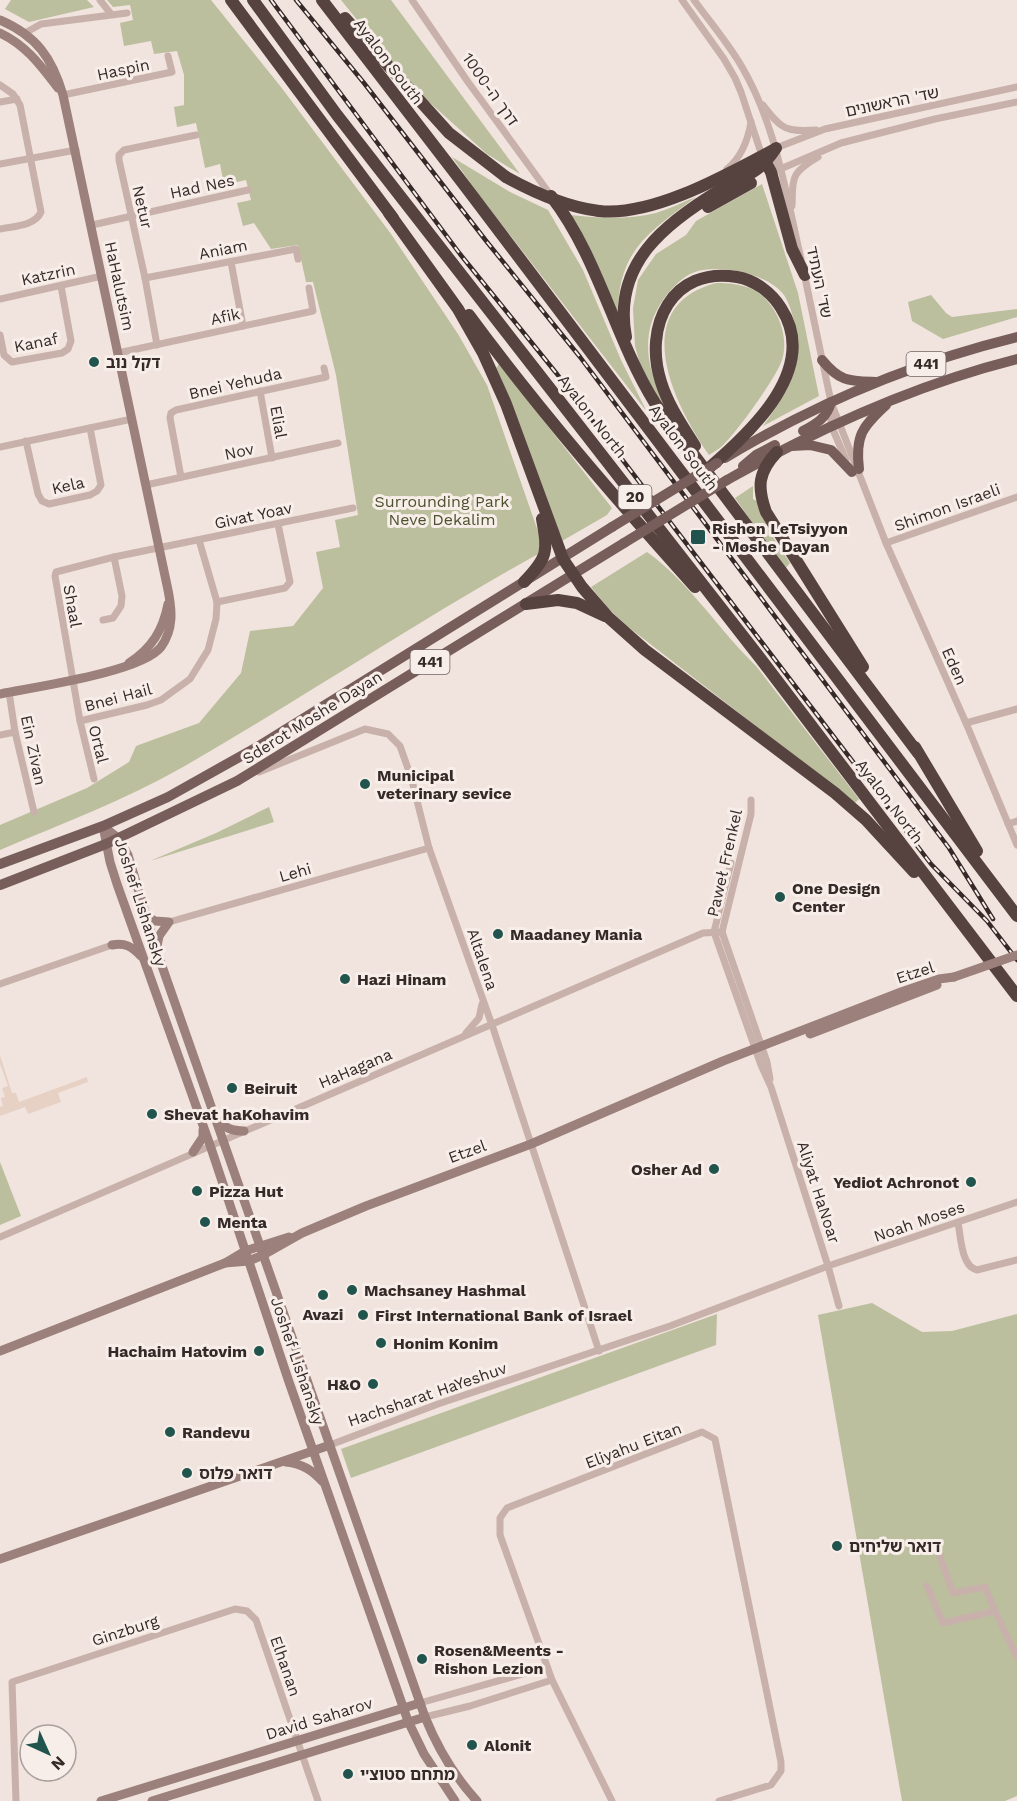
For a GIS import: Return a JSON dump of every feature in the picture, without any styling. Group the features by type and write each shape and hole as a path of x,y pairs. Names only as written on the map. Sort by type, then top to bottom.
{"highway":[{"path":"231,0 458,309 483,353 506,404 562,559 574,575 608,617 645,650 835,793 892,848 985,954"},
{"name":"Ayalon North","path":"253,0 337,115 760,658 1017,996"},
{"name":"Ayalon South","path":"322,0 1017,916"},
{"path":"328,0 449,133 506,177 533,192 572,205 620,212 644,208 714,180 768,163"},
{"path":"629,356 622,309 628,281 645,249 663,232 768,163 776,148"},
{"path":"768,163 792,249 805,275"},
{"path":"549,193 578,237 629,356 655,403 918,753"},
{"path":"389,213 559,432 606,488 760,658"},
{"path":"714,464 744,437 768,408 787,373 792,353 790,327 778,303 757,284 730,276 703,279 676,295 658,322 655,344 658,370 668,400 735,507"},
{"path":"777,452 766,463 762,472 760,487 766,512 918,753 1005,898"},
{"path":"524,582 543,559 545,552 545,536 535,482"},
{"path":"526,604 558,600 576,603 608,617"}],"main road":[{"name":"441","path":"714,464 776,429 831,402 972,348 1017,337"},
{"name":"441","path":"727,480 835,423 894,398 979,369 1017,359"},
{"path":"822,360 839,378 880,382"},
{"path":"855,471 858,439 870,419 894,398"},
{"name":"441","path":"727,480 756,455 819,423 830,409 831,402"},
{"path":"789,446 810,445 831,450 855,471"},
{"name":"Sderot Moshe Dayan","path":"0,864 103,826 168,797 259,746 714,464"},
{"name":"Sderot Moshe Dayan","path":"0,885 106,844 237,782 727,480"}],"street":[{"path":"99,0 111,14"},
{"name":"דרך ה-1000","path":"412,0 549,193"},
{"name":"שד' העתיד","path":"682,0 724,59 741,92 768,163 792,217 831,402"},
{"name":"שד' העתיד","path":"694,0 742,67 756,96 776,148 768,163"},
{"path":"700,0 701,10"},
{"path":"25,33 41,24 127,13"},
{"name":"HaHalutsim","path":"0,20 25,33 34,41 54,66 63,95 168,590 163,624 153,642 138,657 117,670 4,693"},
{"name":"HaHalutsim","path":"0,33 24,48 63,95"},
{"name":"Haspin","path":"63,95 172,72 168,56"},
{"path":"0,85 6,87 20,105 42,212 33,222 0,229"},
{"name":"שד' הראשונים","path":"776,148 825,129 1017,87"},
{"path":"756,96 773,117 790,131 825,129"},
{"path":"0,102 17,99"},
{"name":"שד' הראשונים","path":"841,143 935,119 1017,102"},
{"path":"714,180 732,165 745,148 751,119"},
{"name":"Netur","path":"157,345 119,155 124,150 196,135"},
{"path":"768,163 841,143"},
{"path":"792,217 794,176 801,167 841,143"},
{"path":"0,164 76,150"},
{"name":"Had Nes","path":"92,225 248,190"},
{"name":"Aniam","path":"145,278 296,249 298,259"},
{"path":"231,262 243,326"},
{"name":"Katzrin","path":"0,299 102,276"},
{"name":"Kanaf","path":"0,335 4,355 12,362 62,353 68,349 71,341 61,286"},
{"name":"Afik","path":"118,353 313,311 309,288"},
{"name":"Bnei Yehuda","path":"182,477 170,418 171,413 326,377 324,368"},
{"name":"Elial","path":"260,392 272,458"},
{"name":"Eden","path":"831,402 835,423 855,471 1017,845"},
{"path":"0,447 132,419"},
{"name":"Kela","path":"26,441 38,494 42,501 49,504 90,495 97,491 101,484 90,428"},
{"name":"Nov","path":"146,485 338,443"},
{"name":"Shimon Israeli","path":"886,543 1017,497"},
{"name":"Givat Yoav","path":"160,549 353,508"},
{"path":"217,602 285,588 290,582 278,524"},
{"name":"Bnei Hail","path":"80,721 161,700 190,679 208,650 216,619 217,602 199,540"},
{"name":"Shaal","path":"72,679 54,576 59,570 160,549"},
{"path":"103,620 113,618 121,606 122,596 114,558"},
{"name":"Ortal","path":"72,679 94,779"},
{"name":"Ein Zivan","path":"4,693 34,812"},
{"path":"966,723 1017,709"},
{"name":"Altalena","path":"237,782 365,729 388,734 404,754 429,848 492,1025 599,1351"},
{"path":"0,735 15,732"},
{"name":"Paweł Frenkel","path":"718,932 735,864 751,814 751,800"},
{"path":"1008,824 1017,822"},
{"name":"Joshef Lishansky","path":"103,826 118,838 128,855 156,949 259,1245 332,1440 425,1717 434,1740 458,1780 477,1801"},
{"name":"Joshef Lishansky","path":"103,826 110,862 142,957 210,1145 408,1721 424,1754 455,1801"},
{"name":"Lehi","path":"169,922 429,848"},
{"path":"147,916 155,921 169,922"},
{"path":"0,984 112,945 122,939 130,921"},
{"path":"156,949 159,936 169,922"},
{"name":"HaHagana","path":"0,1237 703,933 718,932"},
{"name":"Aliyat HaNoar","path":"718,932 771,1087 839,1306"},
{"path":"112,945 128,945 142,957"},
{"name":"Etzel","path":"0,1351 225,1263 259,1245 302,1233 413,1187 531,1144 900,992 939,979 954,977 1017,955"},
{"path":"460,1038 476,1024 479,1018 482,1011 481,996"},
{"path":"214,1117 234,1131 244,1131"},
{"path":"194,1152 203,1137 202,1125"},
{"name":"Noah Moses","path":"828,1266 1017,1202"},
{"path":"958,1223 968,1266 977,1270 1017,1260"},
{"name":"Etzel","path":"225,1263 249,1261 263,1256 302,1233"},
{"name":"Hachsharat HaYeshuv","path":"0,1559 281,1462 332,1440 599,1351 828,1266"},
{"name":"Eliyahu Eitan","path":"612,1801 552,1680 515,1576 499,1526 500,1518 507,1508 702,1432 715,1439 781,1762 781,1771 771,1785 719,1801"},
{"path":"281,1462 305,1466 325,1484"},
{"path":"939,1554 953,1593 985,1587 1017,1657"},
{"path":"927,1586 943,1623 995,1611"},
{"name":"Ginzburg","path":"17,1801 12,1682 235,1609 247,1611"},
{"name":"Elhanan","path":"247,1611 256,1620 318,1801"},
{"name":"David Saharov","path":"101,1801 420,1703 547,1667"},
{"name":"David Saharov","path":"152,1801 408,1721 470,1706 552,1680"}],"green space":[{"path":"11,0 87,0 94,7 29,22 5,9"},
{"name":"Surrounding Park Neve Dekalim","path":"107,0 211,0 281,87 391,234 458,334 487,385 541,540 538,554 183,767 116,801 0,850 0,825 87,788 129,762 136,746 199,723 241,673 250,631 293,626 323,588 316,552 340,547 335,520 358,515 336,375 313,282 306,282 298,245 271,249 254,223 243,226 237,203 251,200 246,180 224,185 220,164 205,168 196,123 177,127 174,107 184,105 184,75 177,51 154,54 151,41 124,46 120,23 133,20 130,5 113,7"},
{"path":"341,0 391,0 520,174 487,154 409,84"},
{"path":"452,157 510,192 548,210 583,270 621,360 647,412 479,195"},
{"path":"762,184 798,293 819,396 763,426 776,408 795,370 798,348 790,306 776,287 755,276 730,270 705,270 690,274 671,289 657,309 650,330 648,344 650,366 670,415 640,364 635,346 633,308 638,280 656,254 686,235 696,221"},
{"path":"696,197 649,234 629,261 622,278 618,321 570,215 634,217 661,211"},
{"path":"716,283 748,287 761,294 779,320 784,350 778,368 754,406 727,441 709,455 683,410 672,385 666,359 665,335 672,313 688,295"},
{"path":"931,295 952,317 1017,309 1017,317 943,339 912,321 908,302"},
{"path":"499,364 612,508 607,515 562,541 496,368"},
{"path":"753,486 753,499 757,501 773,537 790,563 785,569 735,498"},
{"path":"647,552 677,577 756,666 859,799 855,803 627,626 591,587"},
{"path":"269,807 274,822 150,861 216,833"},
{"path":"0,1162 21,1216 0,1225"},
{"path":"872,1303 922,1332 952,1331 1017,1314 1017,1796 1005,1801 902,1801 818,1315"},
{"path":"717,1314 716,1345 351,1478 341,1449"}],"shaded area":[{"path":"0,1055 12,1093 16,1093 19,1102 87,1077 88,1082 58,1093 61,1102 28,1114 25,1107 0,1116 0,1107 3,1106 1,1098 5,1097 2,1088 8,1086 0,1064"}],"railway":[{"path":"271,0 460,254 557,374 931,864 987,921 1017,960"},
{"path":"296,0 580,357 949,848 993,919"}],"place":[{"name":"דקל נוב","path":"94,362"},
{"name":"Rishon LeTsiyyon - Moshe Dayan","path":"698,537"},
{"name":"Municipal veterinary sevice","path":"365,784"},
{"name":"One Design Center","path":"780,897"},
{"name":"Maadaney Mania","path":"498,934"},
{"name":"Hazi Hinam","path":"345,979"},
{"name":"Beiruit","path":"232,1088"},
{"name":"Shevat haKohavim","path":"152,1114"},
{"name":"Osher Ad","path":"714,1169"},
{"name":"Yediot Achronot","path":"971,1182"},
{"name":"Pizza Hut","path":"197,1191"},
{"name":"Menta","path":"205,1222"},
{"name":"Machsaney Hashmal","path":"352,1290"},
{"name":"Avazi","path":"323,1295"},
{"name":"First International Bank of Israel","path":"363,1315"},
{"name":"Honim Konim","path":"381,1343"},
{"name":"Hachaim Hatovim","path":"259,1351"},
{"name":"H&O","path":"373,1384"},
{"name":"Randevu","path":"170,1432"},
{"name":"דואר פלוס","path":"187,1473"},
{"name":"דואר שליחים","path":"837,1546"},
{"name":"Rosen&Meents - Rishon Lezion","path":"422,1659"},
{"name":"Alonit","path":"472,1745"},
{"name":"מתחם סטוצ'י","path":"348,1774"}]}
